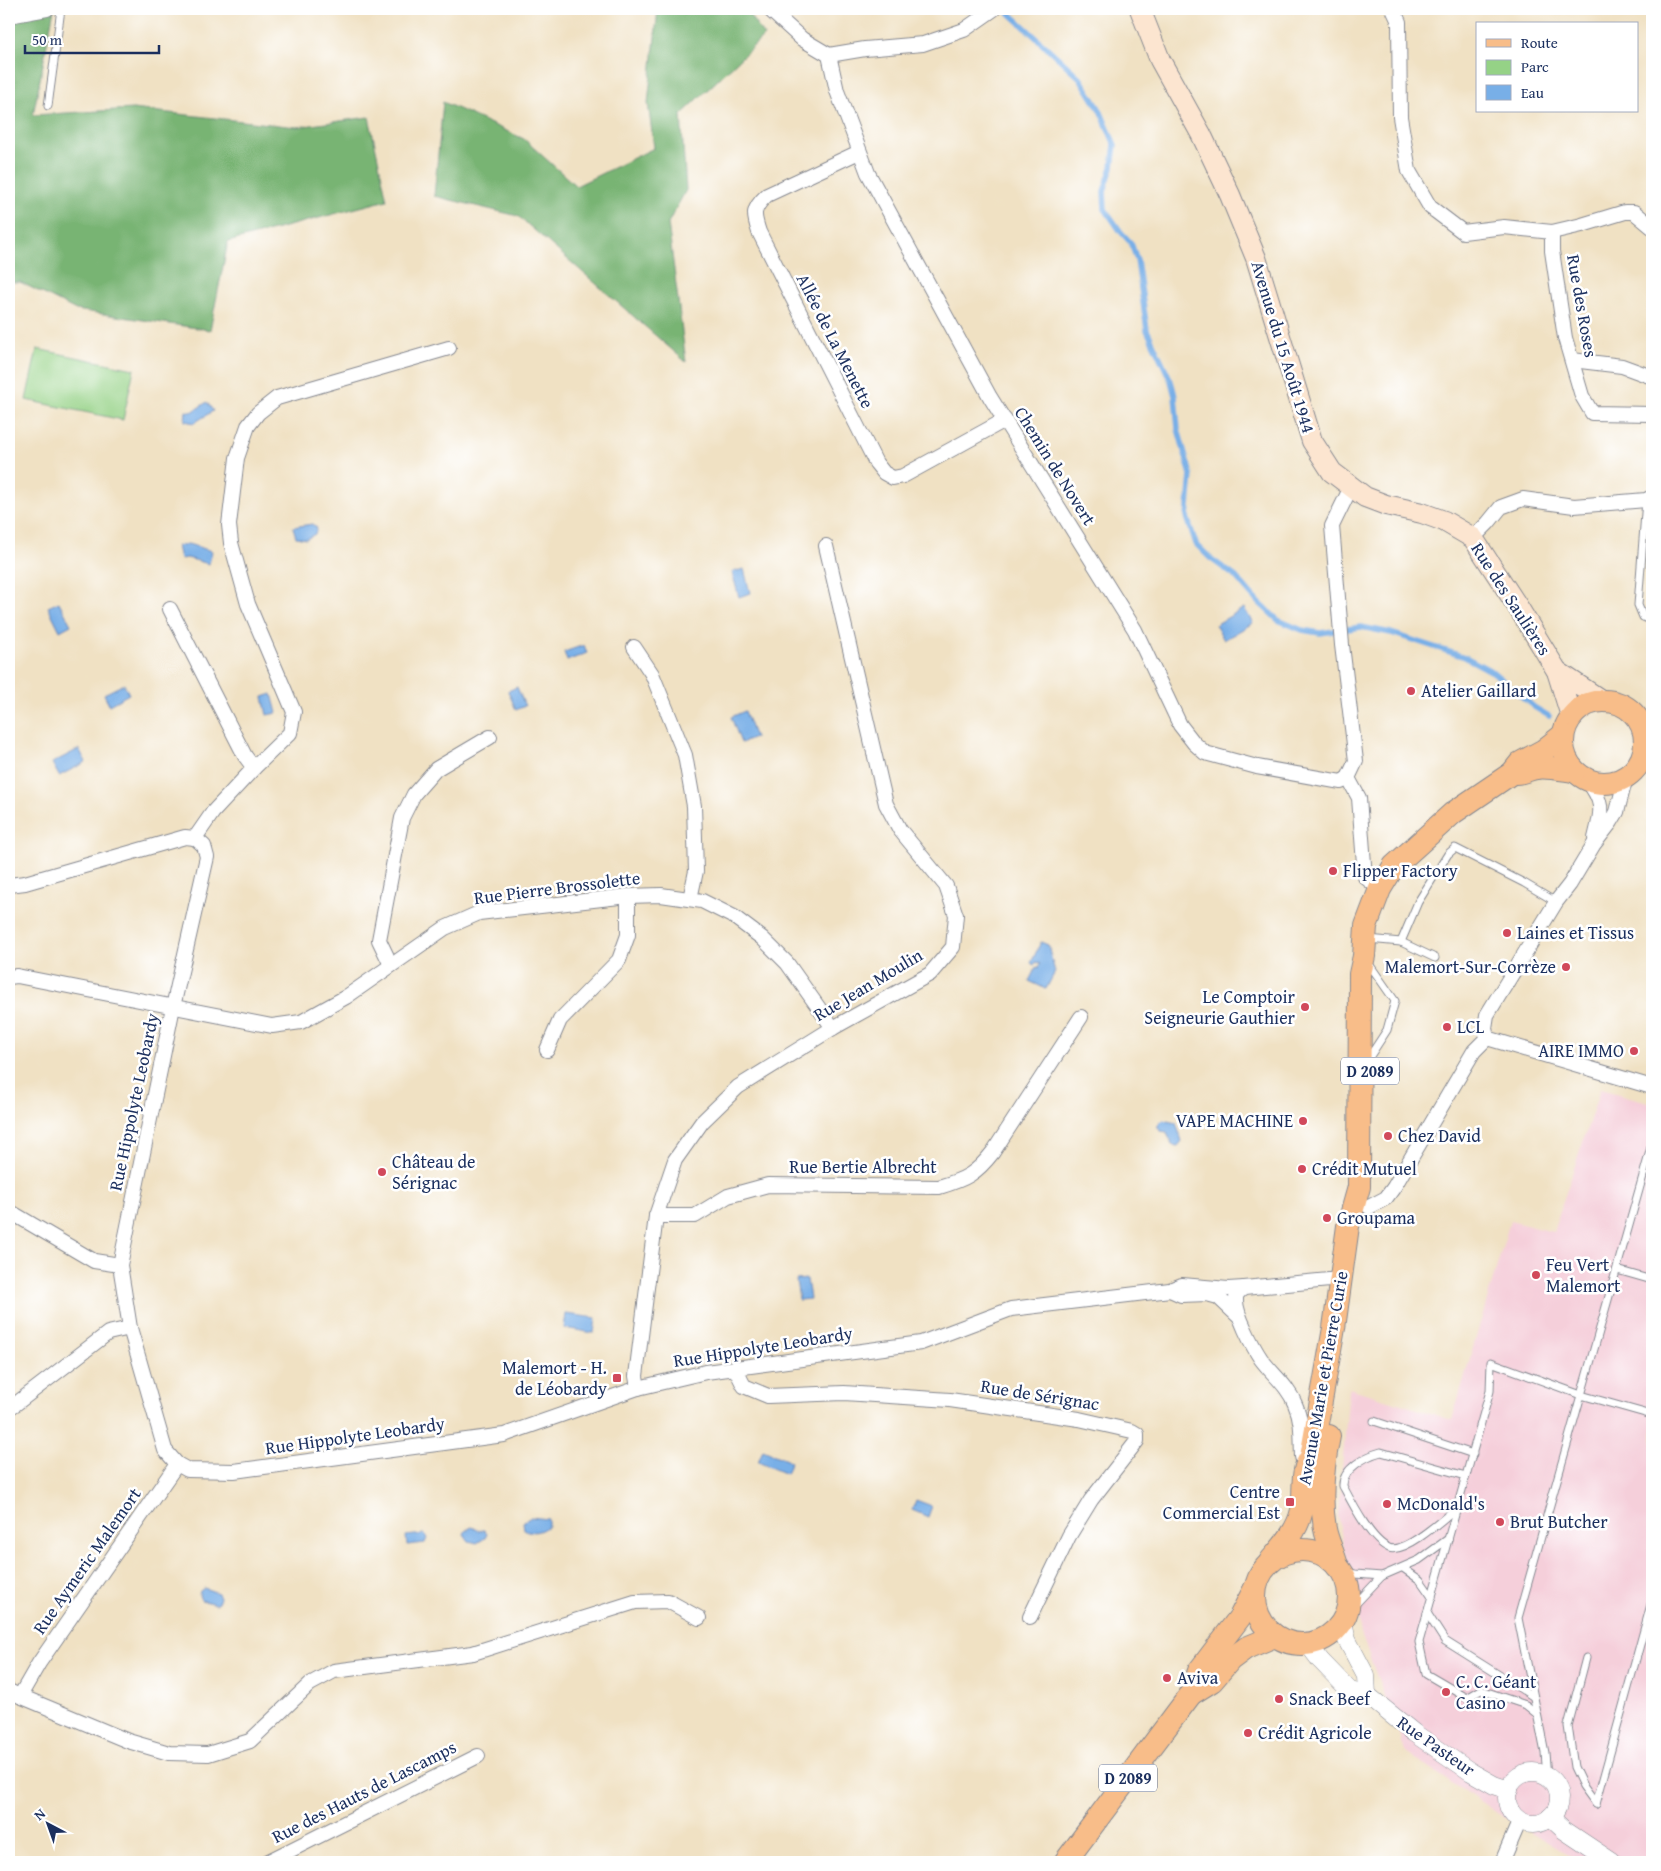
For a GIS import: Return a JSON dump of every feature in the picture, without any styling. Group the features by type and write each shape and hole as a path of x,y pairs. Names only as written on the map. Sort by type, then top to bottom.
{"main road":[{"name":"Avenue du 15 Août 1944","path":"1140,9 1160,60 1230,195 1256,258 1312,441 1332,472 1350,487"},
{"name":"Rue des Saulières","path":"1350,487 1365,497 1386,505 1422,513 1444,521 1473,538 1518,607 1556,671 1567,725"},
{"name":"Rue des Saulières","path":"1556,671 1601,700"},
{"path":"1611,700 1621,703 1630,709 1643,726 1648,751 1633,772 1613,782 1599,783 1580,775 1567,761 1563,748 1567,725 1580,708 1590,702 1611,700"},
{"path":"1630,709 1646,709 1652,706"},
{"name":"D 2089","path":"1366,1193 1360,974 1366,926 1380,889 1394,866 1431,831 1480,793 1512,773 1520,763 1544,750 1567,725"},
{"name":"D 2089","path":"1512,773 1524,773 1534,768 1546,767 1580,775"},
{"name":"D 2089","path":"1364,948 1369,974 1368,1144 1372,1161 1366,1193"},
{"name":"Avenue Marie et Pierre Curie","path":"1338,1567 1325,1530 1323,1514 1325,1454 1351,1316 1350,1293 1366,1193"},
{"name":"Avenue Marie et Pierre Curie","path":"1272,1560 1292,1535 1302,1512 1306,1464 1312,1457 1334,1328 1348,1226 1366,1193"},
{"path":"1315,1551 1327,1557 1338,1567 1348,1589 1350,1604 1346,1617 1330,1636 1308,1644 1289,1642 1275,1636 1265,1627 1258,1615 1254,1602 1255,1588 1261,1573 1272,1560 1286,1552 1315,1551"},
{"name":"D 2089","path":"1065,1862 1191,1694 1199,1671 1240,1617 1255,1588"},
{"name":"D 2089","path":"1191,1694 1212,1681 1230,1660 1246,1648 1275,1636"}],"street":[{"path":"9,16 47,9"},
{"path":"769,9 802,39 829,55 865,49 923,44 964,30 993,10"},
{"path":"1393,9 1399,22 1400,117 1409,171 1430,208 1463,232 1504,227 1552,232 1625,212 1634,212 1652,227"},
{"name":"Chemin de Novert","path":"829,55 837,91 868,173 990,397 1135,630 1180,725 1205,754 1257,767 1341,782 1348,778"},
{"name":"Allée de La Menette","path":"860,152 768,196 757,204 754,216 759,232 876,463 884,473 893,478 903,476 1005,420"},
{"name":"Rue des Roses","path":"1552,232 1552,251 1565,338 1582,396 1592,413 1652,414"},
{"path":"9,885 25,884 185,837 195,838 214,812 290,732 294,712 248,604 231,543 229,525 237,458 248,426 258,413 277,398 449,348"},
{"path":"1572,360 1622,366 1652,377"},
{"path":"1350,487 1332,526 1342,645 1356,761 1348,778 1359,798 1365,877 1380,889"},
{"path":"1473,538 1501,507 1523,499 1574,506 1649,498"},
{"name":"Rue Jean Moulin","path":"638,1388 636,1376 656,1216 675,1160 702,1122 738,1087 833,1028 930,974 953,947 956,915 946,886 900,830 886,804 826,546"},
{"path":"170,609 245,756 254,768"},
{"path":"634,647 652,674 685,755 694,806 696,862 690,899"},
{"path":"391,964 379,940 402,818 414,794 436,769 490,737"},
{"path":"1580,775 1600,800 1600,817 1594,844"},
{"path":"1487,1038 1485,1028 1487,1015 1556,902 1570,884 1594,844 1611,822 1616,812 1626,777"},
{"name":"Rue Hippolyte Leobardy","path":"195,838 204,846 207,857 173,1008 120,1266 130,1328 165,1450 177,1464 188,1470 234,1471 504,1435 638,1388 706,1372 921,1343 1012,1309 1170,1290 1182,1285 1228,1290 1340,1279"},
{"name":"Rue Pierre Brossolette","path":"173,1008 272,1026 301,1022 346,997 445,928 479,913 628,896 661,895 702,901 734,918 762,938 787,963 833,1028"},
{"path":"547,1050 560,1020 619,960 628,935 628,896"},
{"path":"9,977 17,976 173,1008"},
{"name":"Rue Bertie Albrecht","path":"656,1216 695,1216 728,1196 768,1185 940,1187 960,1181 980,1169 993,1152 1081,1017"},
{"path":"1487,1038 1652,1087"},
{"path":"1366,1193 1386,1198 1474,1051 1487,1038"},
{"path":"9,1211 94,1260 120,1266"},
{"name":"Rue Hippolyte Leobardy","path":"1244,1288 1237,1293 1235,1298 1241,1320 1256,1351 1287,1388 1295,1403 1301,1419 1302,1456 1306,1464"},
{"name":"Rue Hippolyte Leobardy","path":"1170,1290 1182,1295 1207,1294 1218,1297 1225,1301 1241,1320"},
{"path":"9,1408 108,1333 130,1328"},
{"name":"Rue de Sérignac","path":"735,1368 744,1386 768,1396 844,1393 950,1400 1079,1419 1132,1431 1137,1434 1137,1440 1091,1500 1069,1536 1030,1617"},
{"name":"Rue Aymeric Malemort","path":"14,1694 39,1663 177,1464"},
{"path":"14,1694 128,1741 169,1753 208,1754 250,1741 310,1684 334,1671 473,1653 635,1602 668,1601 699,1618"},
{"path":"1346,1617 1347,1640 1366,1676 1368,1695"},
{"name":"Rue Pasteur","path":"1308,1644 1320,1660 1350,1691 1368,1695 1414,1733 1471,1772 1494,1785 1509,1790"},
{"name":"Rue des Hauts de Lascamps","path":"267,1862 478,1756"},
{"path":"1525,1773 1539,1773 1547,1776 1554,1782 1558,1793 1558,1802 1555,1810 1550,1817 1540,1823 1531,1824 1520,1820 1508,1806 1507,1798 1511,1784 1517,1777 1525,1773"},
{"path":"1550,1817 1564,1830 1612,1862"},
{"path":"1502,1862 1520,1820"}],"lane":[{"path":"48,106 61,9"},
{"path":"1649,498 1638,605 1643,617 1652,621"},
{"path":"1401,942 1418,902 1448,854 1455,848 1524,883 1556,902"},
{"path":"1364,948 1401,942 1435,958"},
{"path":"1547,1776 1545,1753 1518,1618 1652,1144"},
{"path":"1617,1270 1652,1280"},
{"path":"1537,1714 1526,1706 1481,1690 1467,1698 1426,1674 1419,1642 1490,1391 1491,1362 1581,1395 1652,1415"},
{"path":"1374,1421 1473,1454"},
{"path":"1457,1507 1437,1524 1405,1546 1390,1549 1380,1543 1366,1524 1343,1486 1342,1480 1345,1474 1354,1466 1372,1454 1381,1452 1466,1476"},
{"path":"1338,1567 1355,1574 1382,1576 1419,1560 1448,1539"},
{"path":"1403,1568 1420,1580 1432,1597"},
{"path":"1346,1617 1382,1576"},
{"path":"1586,1658 1568,1726 1574,1767 1583,1786 1596,1804 1652,1601"},
{"path":"1427,1613 1445,1641 1534,1697"}],"shaded area":[{"path":"1600,1089 1652,1103 1652,1862 1581,1862 1484,1804 1406,1753 1361,1634 1338,1516 1349,1388 1452,1420 1510,1221 1553,1232"}],"green space":[{"path":"9,9 54,9 33,115 133,109 297,127 369,117 387,200 228,242 210,330 76,310 20,282 9,282"},
{"path":"658,9 745,9 764,36 681,115 686,190 668,223 686,362 518,216 434,196 443,102 524,139 576,186 654,148 648,103"},
{"path":"37,349 134,369 123,420 26,400"}],"water":[{"path":"207,402 213,411 194,423 185,421 186,411 192,412"},
{"path":"312,524 317,528 315,534 306,539 296,537 293,527"},
{"path":"188,544 212,551 209,564 187,558 180,559 177,546"},
{"path":"744,569 750,593 739,597 732,572"},
{"path":"59,602 71,625 60,631 48,607"},
{"path":"1244,608 1253,623 1224,640 1215,625"},
{"path":"584,645 587,653 567,661 564,652"},
{"path":"124,684 129,694 109,705 104,694"},
{"path":"517,687 525,706 516,710 508,691"},
{"path":"272,694 277,713 267,715 263,697"},
{"path":"745,711 755,738 741,743 731,717"},
{"path":"79,749 86,762 59,776 52,763"},
{"path":"1041,942 1048,945 1055,972 1046,989 1029,981 1036,967 1038,968 1040,964 1036,962 1034,965 1031,963"},
{"path":"1163,1120 1176,1123 1182,1141 1178,1146 1172,1145 1167,1132 1161,1131 1158,1128 1158,1125"},
{"path":"807,1279 810,1299 799,1300 796,1280"},
{"path":"566,1314 596,1318 594,1333 564,1328"},
{"path":"763,1450 791,1462 786,1474 758,1462"},
{"path":"916,1500 932,1506 928,1517 912,1510"},
{"path":"531,1517 548,1519 548,1526 536,1532 524,1529 523,1522"},
{"path":"472,1527 484,1530 487,1534 485,1538 477,1543 469,1541 464,1534 466,1530"},
{"path":"424,1534 427,1538 425,1543 407,1545 406,1536"},
{"path":"204,1588 218,1593 219,1601 215,1604 201,1600 200,1591"}],"waterway":[{"path":"1005,9 1080,78 1100,110 1115,145 1112,167 1104,191 1105,209 1131,243 1137,260 1147,330 1171,381 1175,396 1178,429 1191,475 1187,517 1196,544 1210,558 1236,577 1254,598 1278,620 1302,630 1320,633 1361,627 1391,633 1465,657 1493,672 1534,707 1549,716"}],"place":[{"name":"Atelier Gaillard","path":"1411,691"},
{"name":"Flipper Factory","path":"1333,871"},
{"name":"Laines et Tissus","path":"1507,933"},
{"name":"Malemort-Sur-Corrèze","path":"1566,967"},
{"name":"Le Comptoir Seigneurie Gauthier","path":"1305,1007"},
{"name":"LCL","path":"1447,1027"},
{"name":"AIRE IMMO","path":"1634,1051"},
{"name":"VAPE MACHINE","path":"1303,1121"},
{"name":"Chez David","path":"1388,1136"},
{"name":"Crédit Mutuel","path":"1302,1169"},
{"name":"Château de Sérignac","path":"382,1172"},
{"name":"Groupama","path":"1327,1218"},
{"name":"Feu Vert Malemort","path":"1536,1275"},
{"name":"Malemort - H. de Léobardy","path":"617,1378"},
{"name":"Centre Commercial Est","path":"1290,1502"},
{"name":"McDonald's","path":"1387,1504"},
{"name":"Brut Butcher","path":"1500,1522"},
{"name":"Aviva","path":"1167,1678"},
{"name":"C. C. Géant Casino","path":"1446,1692"},
{"name":"Snack Beef","path":"1279,1699"},
{"name":"Crédit Agricole","path":"1248,1733"}]}
